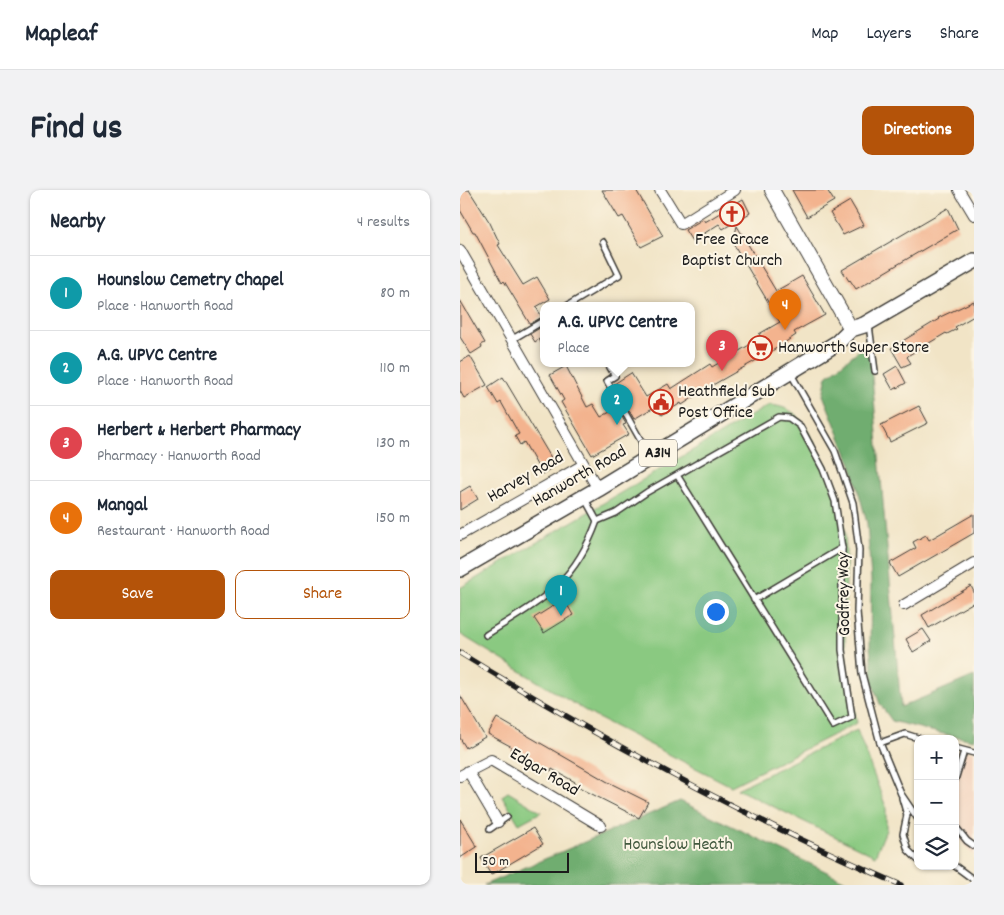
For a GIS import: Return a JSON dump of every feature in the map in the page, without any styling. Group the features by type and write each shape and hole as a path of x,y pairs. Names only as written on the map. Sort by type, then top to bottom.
{"main road":[{"name":"Hanworth Road","path":"460,569 650,458 837,343 851,329 869,322 974,261"}],"street":[{"path":"660,190 680,224 735,190"},
{"path":"772,190 851,329"},
{"path":"959,190 974,215"},
{"path":"460,250 464,267 511,340 598,489"},
{"name":"Harvey Road","path":"460,535 583,465"},
{"path":"904,605 974,563"},
{"name":"Edgar Road","path":"503,820 464,773 491,760 601,826"}],"lane":[{"path":"574,302 619,275 603,242"},
{"path":"869,322 875,371"},
{"path":"511,340 540,323"},
{"path":"610,367 616,376 607,381 650,458"},
{"name":"Godfrey Way","path":"789,372 835,450 853,503 859,550 857,611 862,674 880,743 901,794 914,813"},
{"path":"486,635 543,599 562,583 579,561 597,522 616,513 677,475 779,417 789,418 800,426 823,469 835,501 842,548 842,650 852,716 834,726 677,475"},
{"path":"584,497 597,522"},
{"path":"754,600 842,548"},
{"path":"880,743 905,734 914,737"},
{"path":"959,749 974,753"},
{"path":"959,767 964,751"},
{"path":"901,794 907,815 903,834 908,850 914,856"},
{"path":"490,829 503,820"},
{"path":"959,831 974,846"},
{"path":"959,870 974,880"}],"shaded area":[{"path":"959,750 974,751 974,856 959,839"}],"green space":[{"path":"869,342 901,707 974,676 974,740 892,721 880,704 873,685 870,646 871,580 867,523 851,464 823,395 827,376"},
{"path":"769,405 779,406 793,412 803,423 835,485 840,502 846,547 846,655 857,723 731,786 594,716 460,634 460,588"},
{"path":"857,730 886,807 886,830 875,856 737,789"},
{"path":"508,792 541,812 519,824 502,796"},
{"name":"Hounslow Heath","path":"680,801 854,885 484,885"}],"building":[{"path":"460,190 469,190 490,223 500,244 498,245 523,285 537,277 550,299 540,302 540,305 536,307 540,314 540,318 530,324 504,281 502,283 475,232 473,232 460,210"},
{"path":"602,190 636,190 663,236 641,247 623,216 619,218"},
{"path":"792,190 827,190 834,201 807,217"},
{"path":"743,199 750,213 723,229 719,224 692,241 685,230 703,219 705,222"},
{"path":"850,201 864,225 843,235 830,213"},
{"path":"948,208 958,229 856,289 849,281 842,270"},
{"path":"737,226 776,291 802,276 825,315 794,332 796,335 769,353 682,405 681,403 662,415 656,406 634,419 614,384 631,373 646,397 668,384 671,389 710,364 712,367 751,344 761,337 759,334 780,322 733,243"},
{"path":"460,300 485,343 471,354 460,337"},
{"path":"974,301 974,316 955,327 957,329 946,333 909,355 907,357 911,363 902,367 891,348 938,318"},
{"path":"540,328 540,341 539,339 535,342 530,334"},
{"path":"470,356 487,385 464,398 460,391 460,362"},
{"path":"897,366 906,383 893,390 884,374"},
{"path":"567,367 587,407 593,404 601,417 617,408 626,424 623,425 629,434 592,455 561,402 564,400 550,375"},
{"path":"503,377 553,461 555,466 542,474 524,442 520,445 515,436 519,434 501,402 498,404 488,387"},
{"path":"919,406 928,423 890,442 881,425"},
{"path":"470,486 478,499 460,510 460,492"},
{"path":"974,514 974,533 898,577 890,563 916,548 913,542 926,535 929,540"},
{"path":"971,586 974,592 974,602 929,628 922,615"},
{"path":"564,599 573,615 544,633 534,618"},
{"path":"923,629 931,641 913,652 906,639"},
{"path":"460,695 485,737 466,748 460,738"},
{"path":"497,718 606,781 648,802 639,818 586,791 574,784 575,782 552,769 551,771 533,762 510,749 512,747 488,734"},
{"path":"460,819 477,847 460,858"},
{"path":"533,828 543,844 491,875 481,858"}],"railway":[{"path":"460,653 622,747 732,806 901,885"}],"place":[{"name":"Free Grace Baptist Church","path":"732,214"},
{"name":"Mangal","path":"785,330"},
{"name":"Hanworth Super Store","path":"760,348"},
{"name":"Herbert & Herbert Pharmacy","path":"722,371"},
{"name":"Heathfield Sub Post Office","path":"661,402"},
{"name":"A.G. UPVC Centre","path":"617,425"},
{"name":"Hounslow Cemetry Chapel","path":"561,616"}]}
